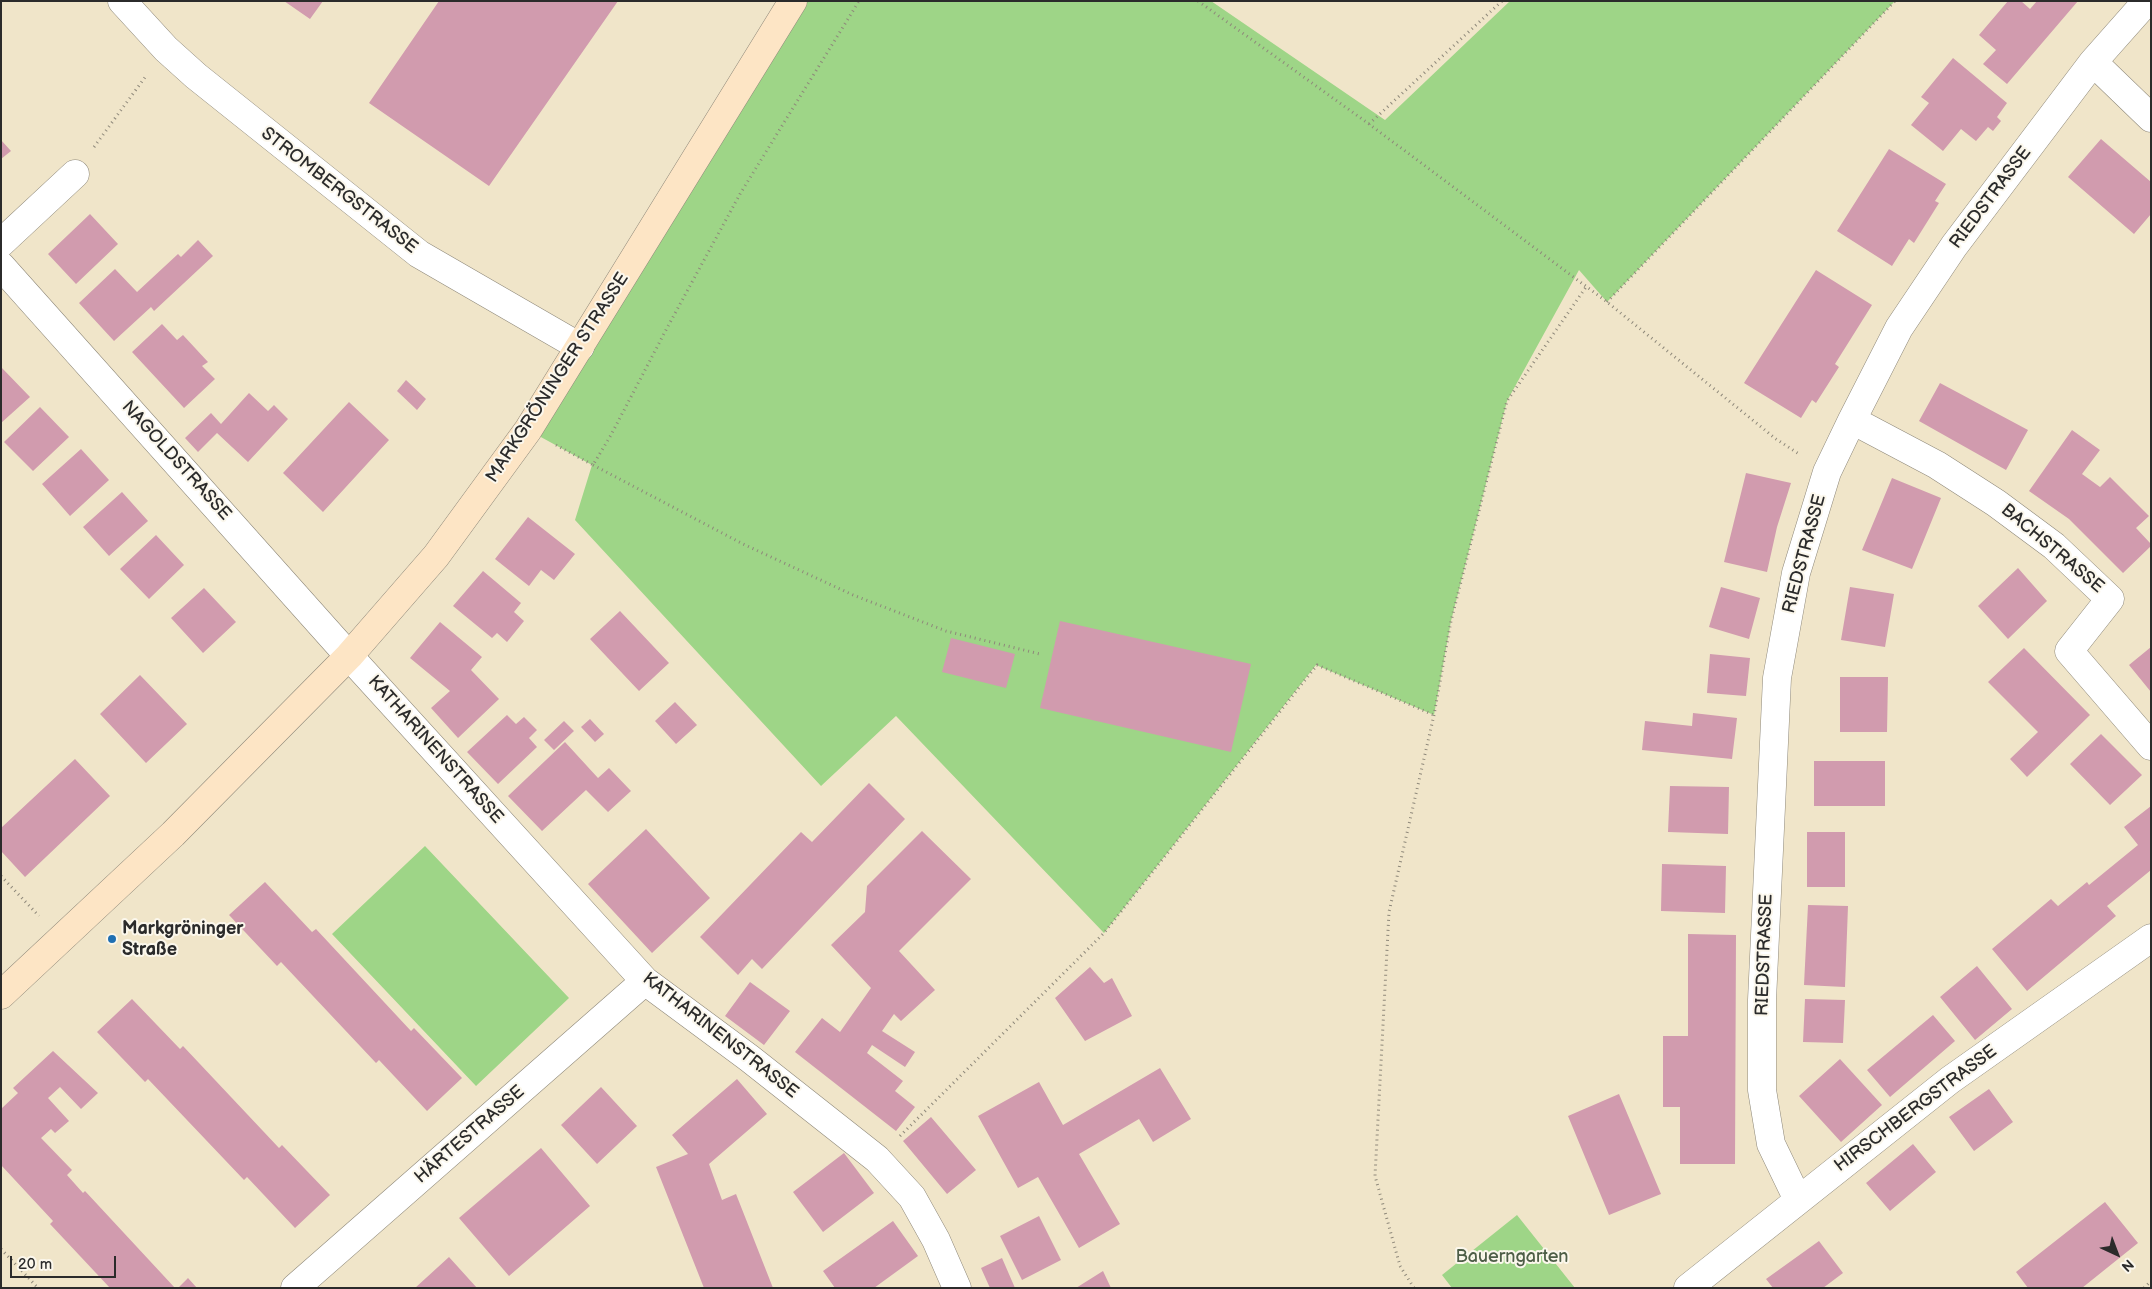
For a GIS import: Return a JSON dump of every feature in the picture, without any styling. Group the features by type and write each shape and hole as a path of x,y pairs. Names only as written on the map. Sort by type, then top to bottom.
{"main road":[{"name":"MARKGRÖNINGER STRASSE","path":"1,995 173,834 350,656 436,556 528,430 793,1"}],"street":[{"name":"STROMBERGSTRASSE","path":"122,1 166,49 255,124 419,254 580,347"},
{"name":"RIEDSTRASSE","path":"1798,1200 1771,1144 1762,1090 1763,990 1777,678 1796,573 1827,472 1899,328 1954,246 2093,62 2147,1"},
{"path":"2093,62 2151,118"},
{"path":"1,243 75,174"},
{"name":"NAGOLDSTRASSE","path":"1,266 350,656"},
{"name":"BACHSTRASSE","path":"1852,420 1937,465 1996,503 2054,546 2110,599 2068,651 2151,746"},
{"name":"KATHARINENSTRASSE","path":"350,656 645,981 749,1058 877,1159 912,1197 936,1240 957,1288"},
{"name":"HIRSCHBERGSTRASSE","path":"1688,1288 1950,1080 2151,938"},
{"name":"HÄRTESTRASSE","path":"295,1288 645,981"}],"path":[{"path":"593,465 611,435 740,194 859,1"},
{"path":"1198,1 1369,124 1607,302 1776,439 1827,472"},
{"path":"1369,124 1502,1"},
{"path":"1607,302 1894,1"},
{"path":"75,174 166,49"},
{"path":"1414,1288 1400,1266 1375,1176 1389,912 1434,715 1452,621 1507,401 1586,287"},
{"path":"528,430 743,544 853,595 946,631 1040,654"},
{"path":"877,1159 1104,933 1316,665 1434,715"},
{"path":"1,876 60,938"},
{"path":"1,1249 38,1288"},
{"path":"2144,1288 2151,1281"}],"green space":[{"path":"793,1 1211,1 1385,120 1510,1 1895,1 1607,302 1579,270 1507,401 1451,621 1434,715 1316,665 1104,933 896,716 821,786 575,520 592,465 528,430"},
{"path":"425,846 569,998 476,1086 332,934"},
{"name":"Bauerngarten","path":"1517,1215 1575,1288 1452,1288 1442,1275"}],"building":[{"path":"284,1 323,1 310,19"},
{"path":"439,1 618,1 489,186 369,103"},
{"path":"2008,1 2021,1 2030,9 2037,1 2078,1 2007,84 1983,64 1996,50 1979,35"},
{"path":"1953,58 2007,103 1997,117 2001,121 1993,131 1988,127 1976,141 1961,129 1943,151 1911,125 1929,103 1921,97"},
{"path":"2101,139 2151,182 2151,214 2134,234 2068,177"},
{"path":"1,140 11,151 1,159"},
{"path":"1889,149 1946,184 1935,201 1939,203 1914,243 1909,239 1892,266 1837,231"},
{"path":"90,214 118,244 76,284 48,254"},
{"path":"198,240 213,256 154,311 151,307 114,341 79,303 115,269 137,292 178,254 181,257"},
{"path":"1816,270 1872,305 1835,364 1839,367 1816,403 1812,400 1801,418 1744,383"},
{"path":"162,324 177,340 183,335 208,362 202,366 215,379 184,408 132,352"},
{"path":"1,367 30,397 1,423"},
{"path":"406,380 426,399 417,410 397,391"},
{"path":"1940,383 2028,430 2006,470 1919,421"},
{"path":"249,393 268,411 274,405 288,419 248,462 217,433 198,452 185,438 211,413 221,424"},
{"path":"349,402 389,440 323,512 283,473"},
{"path":"40,407 69,437 33,471 4,442"},
{"path":"2072,430 2100,450 2082,474 2100,487 2110,477 2149,516 2136,528 2151,546 2123,573 2069,519 2029,491"},
{"path":"81,449 109,480 70,516 42,484"},
{"path":"1746,473 1791,483 1777,527 1767,572 1724,562"},
{"path":"1892,478 1941,498 1912,569 1862,550"},
{"path":"122,492 148,521 109,556 83,527"},
{"path":"528,517 575,554 554,580 541,570 529,586 495,559"},
{"path":"156,535 184,565 149,599 120,569"},
{"path":"2018,568 2047,601 2008,639 1978,606"},
{"path":"483,571 521,603 514,612 524,621 507,642 497,633 492,638 453,606"},
{"path":"1721,587 1760,598 1749,639 1709,627"},
{"path":"1850,587 1894,594 1885,647 1841,640"},
{"path":"204,588 236,622 203,653 171,618"},
{"path":"620,611 669,663 639,691 590,639"},
{"path":"1060,621 1251,664 1231,752 1040,708"},
{"path":"440,622 482,657 471,670 499,699 458,738 431,708 450,691 410,658"},
{"path":"951,638 1015,654 1006,688 942,672"},
{"path":"2151,647 2151,692 2129,665"},
{"path":"2024,648 2090,715 2027,777 2010,759 2038,732 1988,682"},
{"path":"1710,654 1750,658 1746,696 1707,693"},
{"path":"140,675 187,724 146,763 100,714"},
{"path":"1840,677 1888,677 1887,732 1840,732"},
{"path":"675,702 697,725 676,744 655,721"},
{"path":"1693,713 1737,718 1732,759 1642,750 1645,721 1692,726"},
{"path":"507,715 516,724 524,717 537,730 529,738 537,747 498,784 467,752"},
{"path":"590,719 604,734 595,742 581,727"},
{"path":"564,721 574,731 554,750 544,740"},
{"path":"2101,734 2142,775 2110,805 2070,764"},
{"path":"565,742 598,778 609,768 631,791 608,812 586,790 542,831 508,796"},
{"path":"75,759 110,796 25,877 1,851 1,828"},
{"path":"1814,761 1885,761 1885,806 1814,806"},
{"path":"869,783 905,819 762,969 752,959 738,975 700,937 801,832 812,842"},
{"path":"1670,786 1729,787 1728,834 1668,832"},
{"path":"2151,806 2151,870 2107,906 2116,916 2027,991 1992,949 2051,899 2058,906 2087,882 2089,885 2138,845 2124,827"},
{"path":"646,829 710,898 652,953 588,884"},
{"path":"922,831 971,879 899,951 935,990 901,1021 894,1014 882,1031 915,1052 905,1067 872,1045 867,1053 903,1081 895,1091 915,1107 896,1131 795,1052 822,1018 840,1032 871,988 831,945 865,912 867,886"},
{"path":"1807,832 1845,832 1845,887 1807,887"},
{"path":"1662,864 1726,866 1725,913 1661,911"},
{"path":"265,882 312,932 316,929 411,1031 414,1028 462,1078 427,1111 379,1060 376,1063 281,962 277,966 229,915"},
{"path":"1808,905 1848,906 1845,987 1804,985"},
{"path":"1688,934 1736,935 1735,1164 1680,1164 1680,1107 1663,1107 1663,1036 1688,1036"},
{"path":"1977,966 2012,1009 1975,1040 1940,997"},
{"path":"1090,967 1104,983 1112,978 1132,1016 1085,1041 1055,998"},
{"path":"750,982 790,1011 764,1045 725,1016"},
{"path":"132,999 180,1049 183,1046 279,1148 282,1145 330,1195 295,1228 247,1177 244,1180 148,1079 145,1082 97,1032"},
{"path":"1805,999 1845,1000 1843,1043 1803,1042"},
{"path":"1933,1015 1955,1041 1890,1097 1867,1070"},
{"path":"53,1051 98,1093 81,1109 60,1087 48,1098 69,1121 55,1133 51,1129 41,1138 72,1170 67,1175 83,1193 85,1191 175,1288 110,1288 50,1224 53,1221 1,1165 1,1109 18,1093 13,1088"},
{"path":"1840,1059 1882,1105 1841,1142 1799,1096"},
{"path":"1160,1068 1191,1119 1153,1142 1139,1119 1079,1154 1120,1224 1079,1248 1038,1177 1018,1188 978,1116 1039,1082 1063,1125"},
{"path":"737,1079 767,1114 709,1164 722,1200 736,1194 773,1288 704,1288 656,1167 688,1154 672,1135"},
{"path":"601,1087 637,1126 597,1164 561,1125"},
{"path":"1989,1089 2013,1122 1974,1151 1949,1117"},
{"path":"1619,1094 1661,1194 1609,1215 1568,1116"},
{"path":"931,1117 976,1170 947,1194 903,1141"},
{"path":"1913,1144 1936,1172 1890,1211 1866,1183"},
{"path":"541,1148 590,1206 509,1276 459,1218"},
{"path":"844,1153 874,1193 823,1232 793,1192"},
{"path":"2105,1202 2138,1243 2082,1288 2028,1288 2016,1272"},
{"path":"1039,1216 1061,1260 1022,1280 1000,1236"},
{"path":"893,1221 918,1256 874,1288 835,1288 823,1271"},
{"path":"1819,1241 1843,1273 1823,1288 1773,1288 1766,1279"},
{"path":"449,1257 477,1288 415,1288"},
{"path":"1002,1258 1015,1288 990,1288 981,1268"},
{"path":"1103,1271 1111,1288 1076,1288"},
{"path":"188,1278 197,1288 178,1288"}],"place":[{"name":"Markgröninger Straße","path":"112,939"}]}
